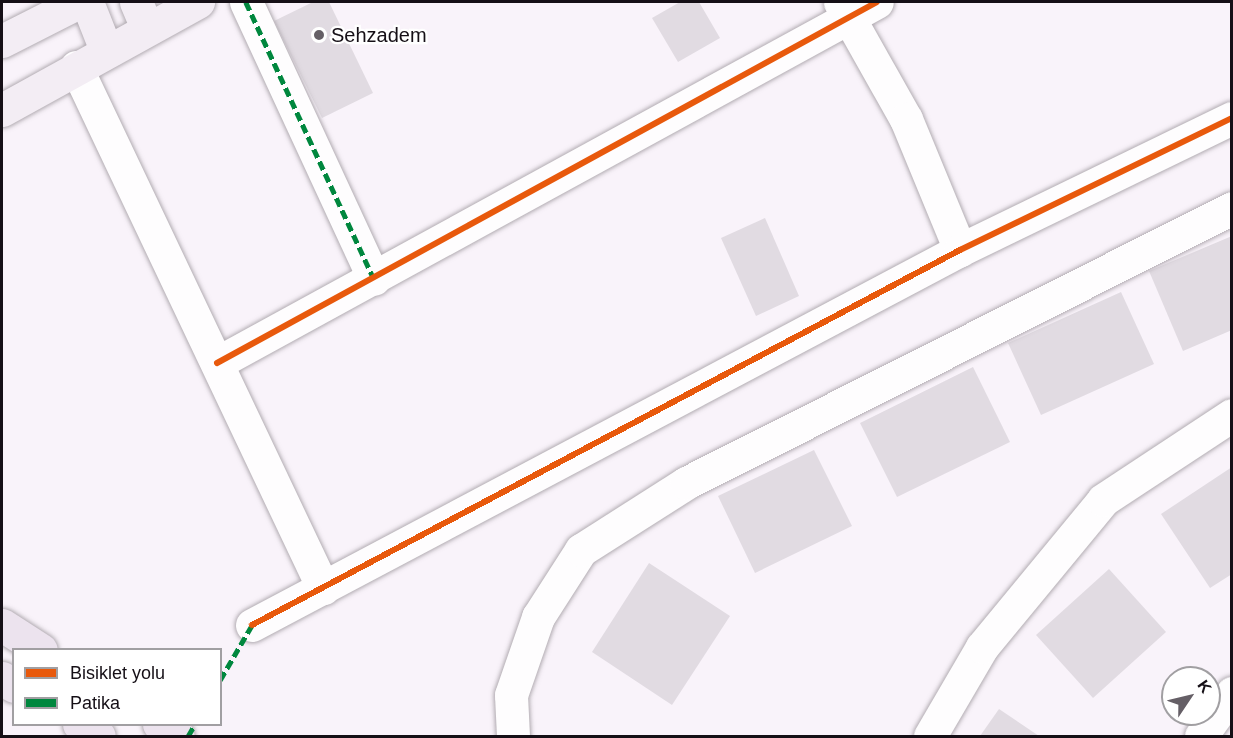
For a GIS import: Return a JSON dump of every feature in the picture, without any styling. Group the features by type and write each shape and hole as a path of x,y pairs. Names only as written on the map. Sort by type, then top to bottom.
{"highway":[{"path":"2,625 38,648"},
{"path":"82,726 99,736"},
{"path":"162,726 178,736"}],"main road":[{"path":"2,41 79,2"},
{"path":"87,2 106,50"},
{"path":"2,110 106,50 142,15 198,2"}],"street":[{"path":"246,2 374,279"},
{"path":"217,363 374,279 844,9 877,2"},
{"path":"844,9 906,119 960,250"},
{"path":"76,67 323,588"},
{"path":"252,625 960,250 1232,118"},
{"path":"513,736 511,695 538,617 581,550 686,483 1232,208"},
{"path":"930,736 982,647 1103,500 1232,415"},
{"path":"1201,736 1232,693"}],"building":[{"path":"313,2 329,2 373,93 322,118 274,21"},
{"path":"680,2 699,2 720,38 678,62 652,18"},
{"path":"765,218 799,296 756,316 721,238"},
{"path":"1232,236 1232,330 1183,351 1149,271"},
{"path":"1121,292 1154,364 1041,415 1008,343"},
{"path":"973,367 1010,442 897,497 860,423"},
{"path":"814,450 852,526 755,573 718,496"},
{"path":"1232,467 1232,574 1210,588 1161,514"},
{"path":"649,563 730,616 672,705 592,652"},
{"path":"1109,569 1166,632 1093,698 1036,635"},
{"path":"999,709 1039,736 980,736"}],"marked path":[{"path":"246,2 374,279"},
{"path":"222,677 252,625"},
{"path":"188,736 194,726"}],"cycle path":[{"path":"217,363 877,2"},
{"path":"252,625 960,250 1232,118"}],"place":[{"name":"Sehzadem","path":"319,35"}]}
